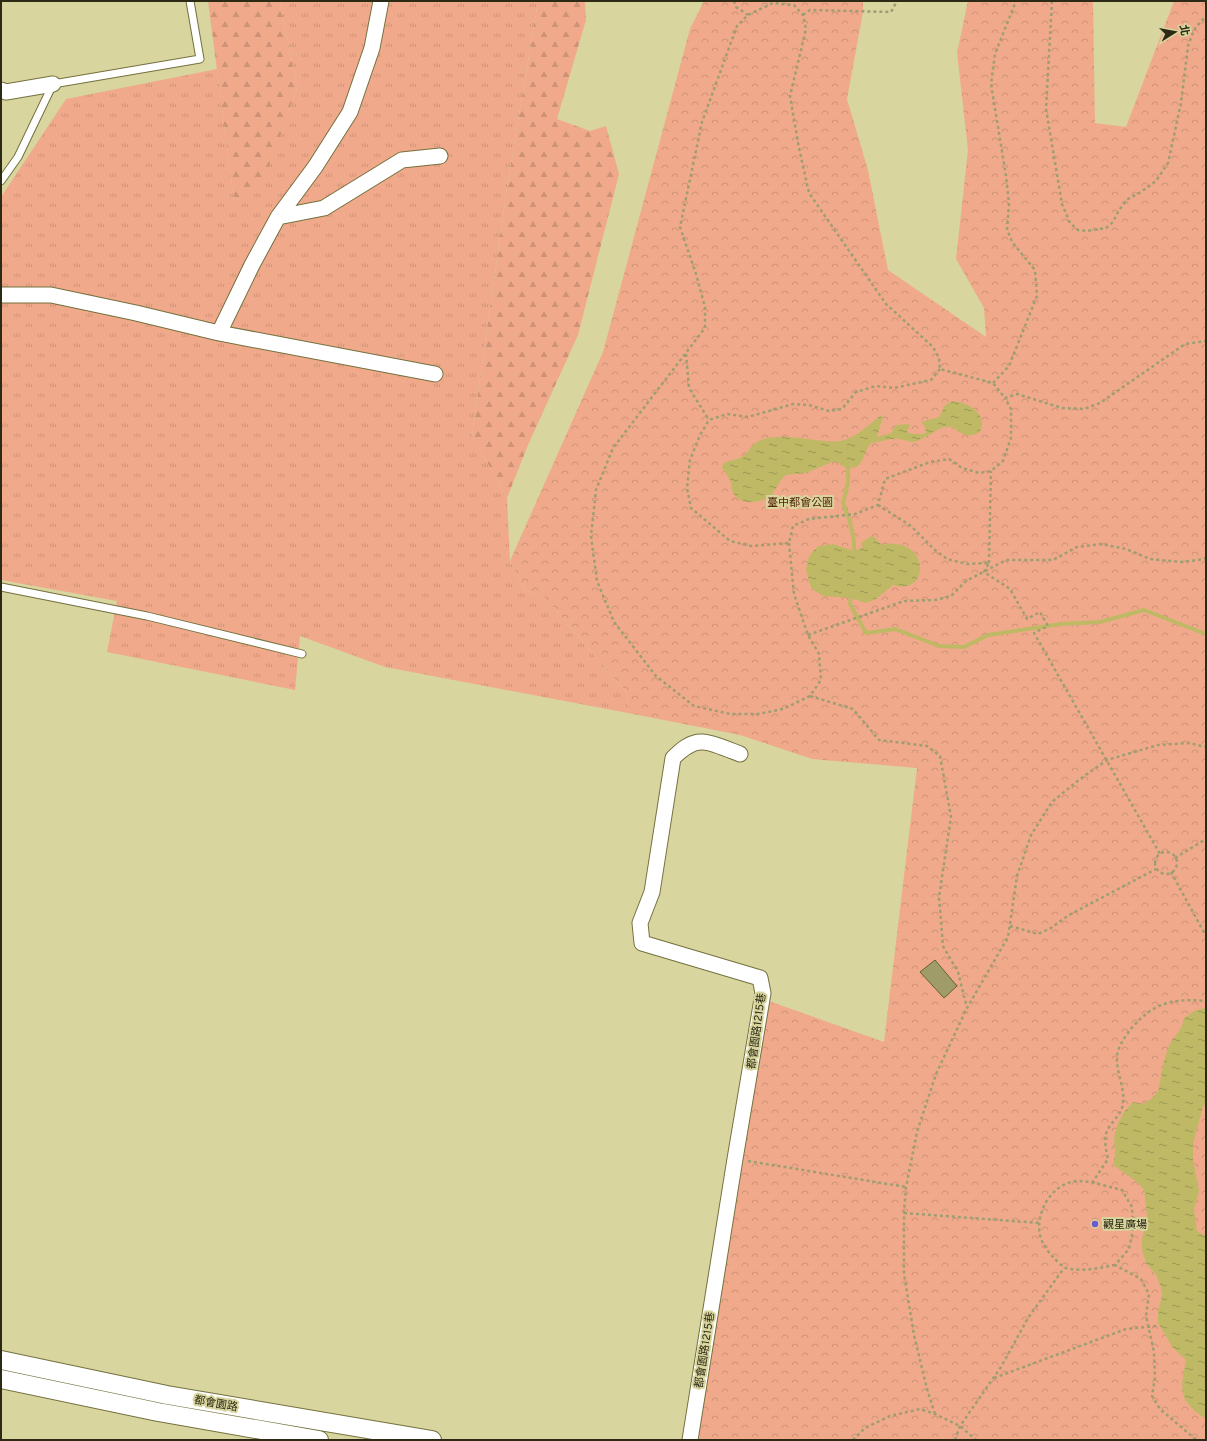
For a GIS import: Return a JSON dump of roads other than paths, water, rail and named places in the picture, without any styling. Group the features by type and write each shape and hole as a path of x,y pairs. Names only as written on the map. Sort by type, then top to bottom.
{"street":[{"path":"219,333 252,265 278,217 315,167 350,112 372,48 381,1"},
{"path":"1,90 6,92 53,84"},
{"path":"278,217 324,208 402,160 440,156"},
{"path":"1,295 51,295 219,333 434,374"},
{"name":"都會園路1215巷","path":"690,1440 763,993 760,978 642,943 640,923 652,892 673,758 681,749 703,742 740,754"},
{"name":"都會園路","path":"1,1360 168,1395 432,1440"},
{"name":"都會園路","path":"1,1379 158,1412 319,1440"}],"lane":[{"path":"1,181 18,157 53,84 200,59 190,1"},
{"path":"1,587 147,616 302,654"}],"water":[{"path":"953,401 968,405 977,411 982,420 980,432 973,435 968,435 951,427 947,427 938,429 918,441 909,442 894,439 875,442 868,447 861,462 856,467 847,468 837,462 832,462 806,473 786,475 781,480 770,498 751,502 741,501 732,491 731,482 722,468 723,463 740,458 747,453 754,444 764,439 789,437 829,441 845,440 867,427 881,415 883,417 877,437 891,433 896,425 910,424 907,432 913,434 924,434 926,432 925,427 921,422 939,417 945,405"},
{"path":"871,536 882,545 891,544 906,546 914,552 919,560 920,569 918,577 913,583 905,586 893,585 876,599 866,603 851,598 823,596 812,589 806,569 809,556 815,549 819,546 833,544 854,551 863,547 861,543"},
{"path":"1206,1008 1206,1103 1203,1107 1193,1144 1193,1159 1199,1191 1194,1209 1197,1231 1206,1236 1206,1419 1190,1406 1183,1394 1182,1387 1186,1360 1173,1348 1158,1323 1158,1311 1162,1296 1161,1288 1156,1275 1146,1263 1142,1250 1142,1240 1147,1215 1144,1190 1137,1182 1113,1165 1115,1155 1114,1137 1118,1123 1124,1112 1133,1102 1143,1104 1152,1098 1158,1091 1169,1045 1181,1028 1184,1018 1196,1010"}],"waterway":[{"path":"848,468 848,483 843,503 850,522 854,541 854,555"},
{"path":"851,594 850,604 866,633 895,629 939,646 964,647 988,635 1061,624 1100,622 1144,610 1206,634"}],"place":[{"name":"觀星廣場","path":"1095,1224"}],"park label":[{"name":"臺中都會公園","path":"800,502"}]}
